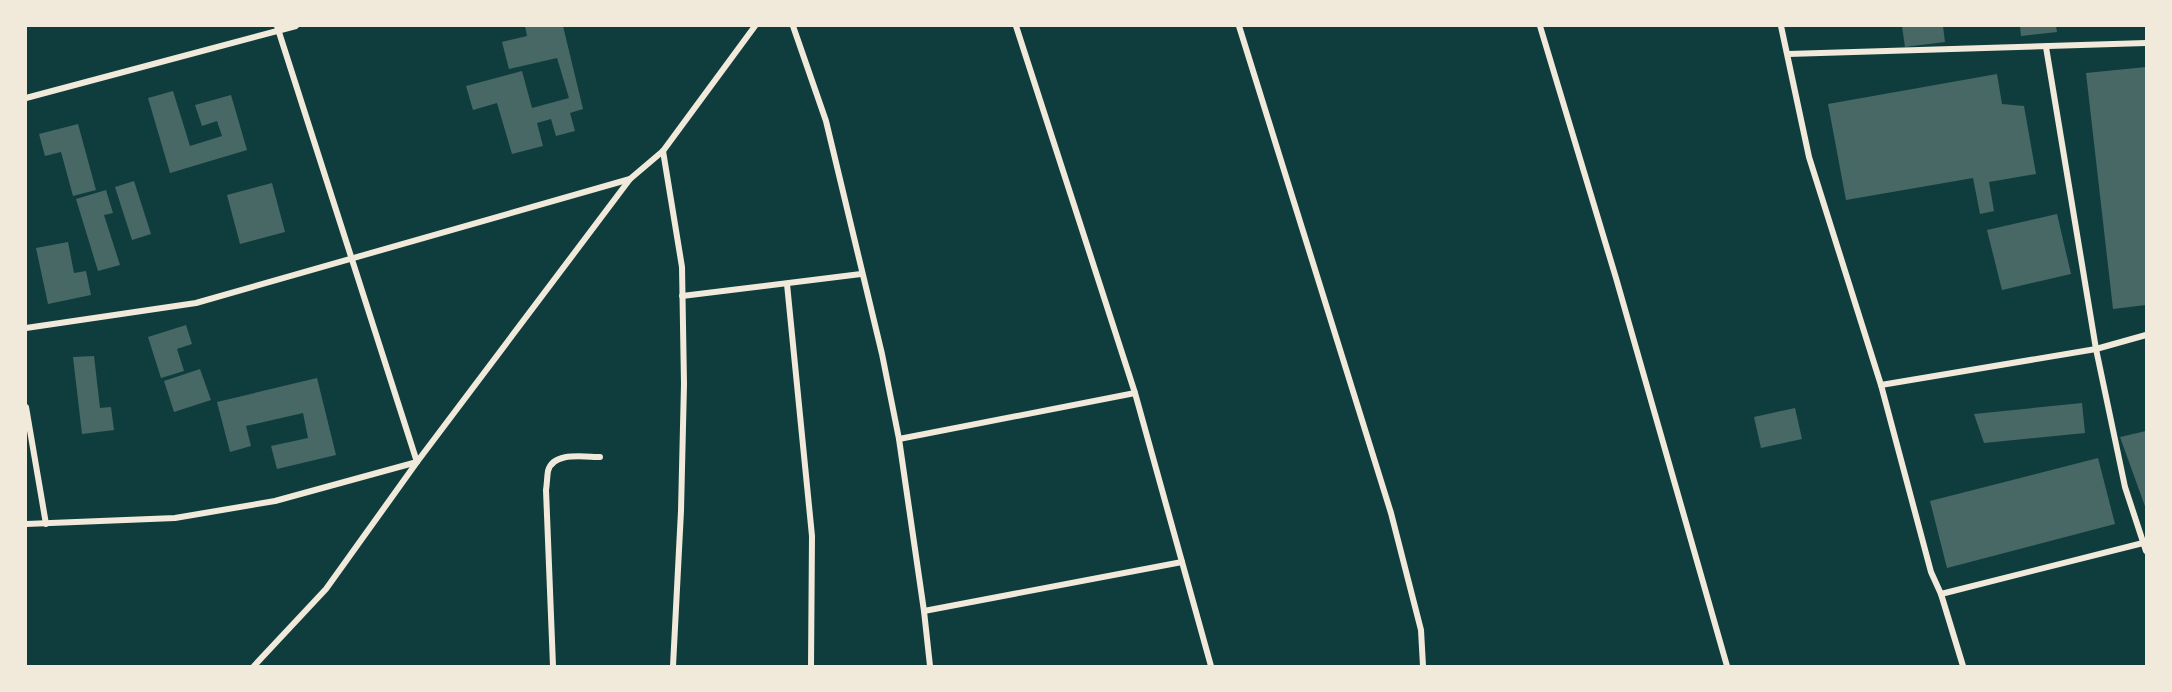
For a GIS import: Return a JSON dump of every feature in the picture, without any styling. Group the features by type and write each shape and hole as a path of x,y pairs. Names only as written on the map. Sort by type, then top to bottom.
{"street":[{"path":"26,98 278,28 296,26"},
{"path":"254,666 326,589 417,462 630,179 663,151 756,26"},
{"path":"793,26 826,121 882,354 899,439 930,666"},
{"path":"1016,26 1135,393 1211,666"},
{"path":"1239,26 1391,513 1421,630 1423,666"},
{"path":"1540,26 1616,278 1727,666"},
{"path":"1781,26 1809,157 1881,385 1931,572 1941,594 1963,666"},
{"path":"278,28 417,462"},
{"path":"1788,54 2146,43"},
{"path":"2046,47 2096,349 2125,487 2146,551"},
{"path":"663,151 682,267 682,442 673,666"},
{"path":"26,328 196,303 630,179"},
{"path":"682,296 787,285 861,274"},
{"path":"787,285 812,536 811,666"},
{"path":"1881,385 2096,349 2146,335"},
{"path":"899,439 1135,393"},
{"path":"26,407 46,524"},
{"path":"553,666 546,490 549,468 556,459 600,457"},
{"path":"26,524 186,516 275,501 417,462"},
{"path":"1941,594 2143,543"},
{"path":"924,611 1182,562"}],"building":[{"path":"525,26 563,26 583,109 570,113 575,131 556,136 551,119 537,123 543,146 512,154 497,103 473,110 466,86 522,71 532,108 569,98 557,58 509,69 502,42 527,36"},
{"path":"1902,26 1943,26 1945,42 1905,47"},
{"path":"2020,26 2056,26 2057,32 2021,36"},
{"path":"2146,67 2146,305 2113,309 2086,73"},
{"path":"1997,74 2002,104 2024,106 2036,174 1989,182 1994,211 1980,214 1973,178 1846,200 1828,104"},
{"path":"173,91 190,146 222,136 217,121 202,126 195,105 231,95 247,150 170,173 148,98"},
{"path":"78,124 96,190 73,196 61,152 45,156 39,134"},
{"path":"134,181 151,234 132,240 115,187"},
{"path":"272,183 285,232 240,244 227,195"},
{"path":"106,190 113,213 104,215 120,265 98,271 76,199"},
{"path":"2057,214 2071,274 2002,290 1987,230"},
{"path":"68,242 74,273 86,271 91,295 48,304 36,248"},
{"path":"186,325 192,344 177,349 184,371 161,378 148,337"},
{"path":"94,356 100,408 111,407 114,430 82,434 73,357"},
{"path":"200,369 211,400 174,412 164,381"},
{"path":"317,378 336,455 277,469 271,446 308,438 303,413 246,426 251,446 230,452 217,402"},
{"path":"2082,403 2085,433 1984,443 1974,414"},
{"path":"1795,408 1802,439 1761,448 1754,417"},
{"path":"2146,431 2146,509 2120,437"},
{"path":"2098,458 2115,524 1947,568 1930,501"}]}
